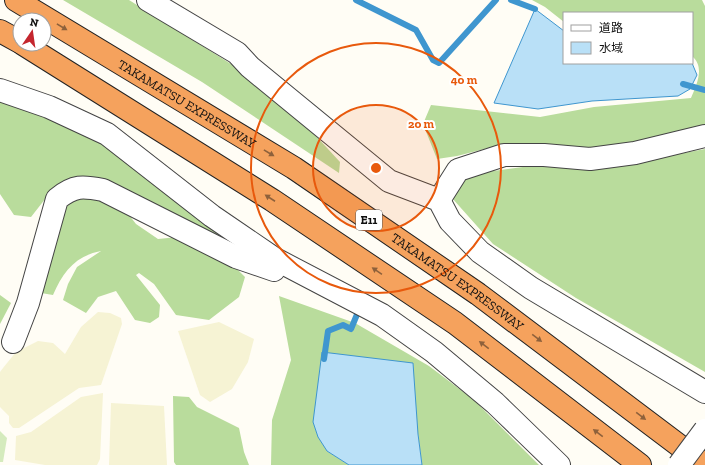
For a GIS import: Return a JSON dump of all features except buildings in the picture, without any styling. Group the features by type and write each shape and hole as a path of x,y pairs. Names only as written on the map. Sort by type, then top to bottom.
{"highway":[{"name":"TAKAMATSU EXPRESSWAY","path":"16,0 294,168 478,294 705,465"},
{"path":"0,31 12,38"},
{"path":"36,52 272,200 455,323 640,465"}],"street":[{"path":"148,0 237,53 261,77 389,181 439,200 450,221 480,252 531,288 705,392"},
{"path":"0,90 49,107 107,134 212,216 279,261 382,315 434,352 495,403 559,465"},
{"path":"439,200 458,170 504,155 544,155 590,159 635,153 705,136"},
{"path":"13,342 28,303 57,199 67,190 84,186 103,190 236,257 274,270 279,261"},
{"path":"679,465 705,430"}],"shaded area":[{"path":"98,312 110,313 121,318 122,324 101,385 79,388 19,428 13,428 9,423 9,416 0,407 0,372 16,352 38,341 53,343 65,354 81,327"},
{"path":"219,322 254,339 248,362 232,389 210,402 200,395 178,331"},
{"path":"103,393 100,459 97,465 45,465 15,460 16,436 31,432 81,397"},
{"path":"111,403 164,406 167,465 109,465"}],"green space":[{"path":"63,0 129,0 239,69 316,136 340,162 339,173 202,82"},
{"path":"532,0 702,0 705,6 705,129 596,151 564,150 508,143 457,156 437,159 423,124 431,105 540,117 594,107 691,98 699,76 698,65 693,57 693,12 563,12 563,21 545,7"},
{"path":"13,101 112,146 253,254 89,178 71,178 49,194 31,217 14,215 0,194 0,102"},
{"path":"705,149 705,372 576,298 493,244 452,198 464,178 478,173 545,164 594,170"},
{"path":"91,193 122,206 136,224 158,239 178,237 231,263 245,277 239,297 209,320 176,315 154,284 139,273 136,275 160,305 159,317 150,323 135,320 116,291 98,297 86,313 63,300 68,284 77,267 101,251 84,257 71,266 61,279 53,295 41,293 59,213 69,201"},
{"path":"0,295 11,303 0,324"},
{"path":"279,296 355,323 429,366 474,400 539,465 422,465 418,434 327,451 349,465 271,465 272,420 291,360"},
{"path":"173,396 189,397 197,407 239,428 244,452 249,465 176,465 174,462"},
{"path":"0,431 7,438 3,462 0,462"}],"water":[{"path":"535,9 563,30 563,64 692,64 697,75 690,89 678,96 592,101 538,109 494,103"},
{"path":"322,352 413,363 418,434 422,465 349,465 327,451 318,437 313,422"}],"waterway":[{"path":"356,0 416,30 433,60 439,63 496,0"},
{"path":"511,0 535,9"},
{"path":"683,84 705,90"},
{"path":"324,359 328,331 343,325 351,329 358,312"}]}
